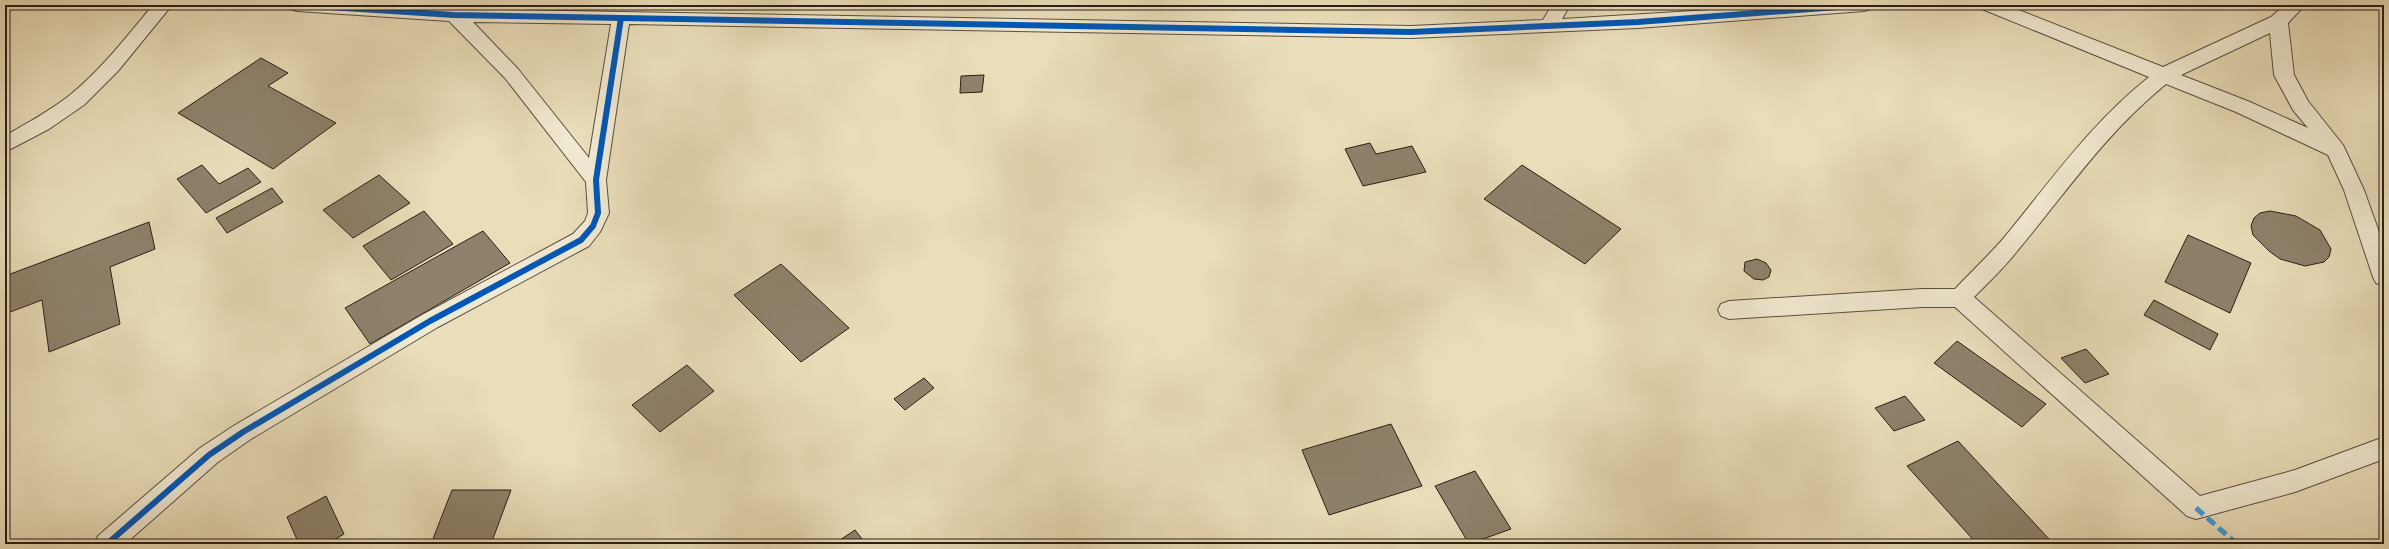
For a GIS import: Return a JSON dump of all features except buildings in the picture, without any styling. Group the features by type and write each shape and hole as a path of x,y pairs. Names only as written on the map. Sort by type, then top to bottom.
{"street":[{"path":"5,145 60,113 78,99 111,66 163,5"},
{"path":"297,5 454,15 1410,32 1549,27 1744,16 1864,5"},
{"path":"1549,27 1561,5"},
{"path":"1989,5 2243,107 2336,150"},
{"path":"1960,298 2010,245 2065,174 2107,126 2164,74 2278,21 2296,5"},
{"path":"454,15 482,38 520,82 566,145 596,180"},
{"path":"106,544 209,455 243,432 430,322 581,240 597,221 600,201 596,180 620,18"},
{"path":"2278,21 2284,75 2300,105 2336,150 2354,190 2384,277"},
{"path":"1728,310 1922,298 1960,298 2196,508 2295,481 2384,448"}],"marked path":[{"path":"2196,508 2237,544"}],"cycle path":[{"path":"297,5 454,15 1411,32 1638,22 1864,5"},
{"path":"107,544 209,455 243,432 430,321 581,240 588,233 593,226 598,213 599,198 596,180 621,18"}]}
